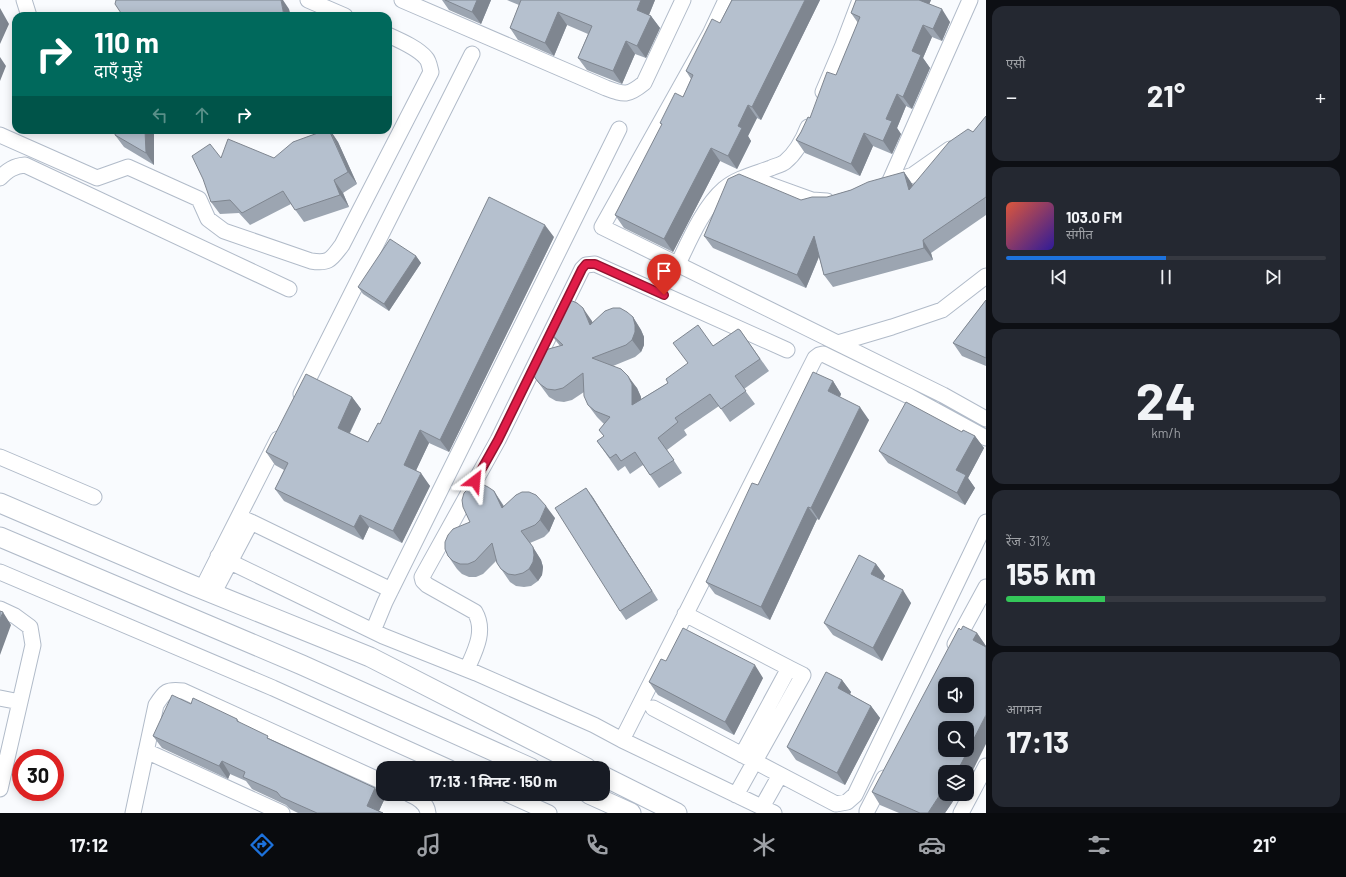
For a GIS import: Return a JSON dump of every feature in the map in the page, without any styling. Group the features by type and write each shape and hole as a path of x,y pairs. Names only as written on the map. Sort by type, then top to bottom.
{"street":[{"path":"24,0 28,12"},
{"path":"308,0 336,12"},
{"path":"402,0 623,94 633,92 644,83 683,0"},
{"path":"726,0 710,34 602,227 944,396 986,419"},
{"path":"678,264 693,233 714,200 724,189 736,181 784,163 802,141 843,45 860,0"},
{"path":"889,183 970,0"},
{"path":"9,134 97,178 128,167 199,199 208,219 224,231 311,261 322,263 331,259 342,245 430,72 427,58 397,38 392,36"},
{"path":"295,406 472,54"},
{"path":"373,631 391,590 619,129"},
{"path":"874,186 913,175 962,141"},
{"path":"0,178 15,166 25,165 289,289"},
{"path":"748,176 812,200 833,201 839,199"},
{"path":"467,669 479,641 478,617 475,612 427,585 423,581 422,577 498,440 582,269 586,264 595,264 787,350"},
{"path":"838,344 942,310 986,276"},
{"path":"622,740 812,365 819,355 823,354 887,385 986,438"},
{"path":"207,592 244,519 284,427"},
{"path":"0,457 94,497"},
{"path":"0,503 207,592 370,658 573,761"},
{"path":"244,519 391,590"},
{"path":"653,708 836,804 847,802 855,795 986,522"},
{"path":"0,537 302,665 515,761"},
{"path":"224,559 373,631 467,669 594,725 768,810 780,775"},
{"path":"0,572 273,688 435,761"},
{"path":"949,657 986,587"},
{"path":"0,610 15,616 30,627 33,645 0,789"},
{"path":"685,614 803,675 748,759 736,795"},
{"path":"133,813 156,704 164,693 172,690 183,691 376,779"},
{"path":"0,698 20,702"},
{"path":"146,750 282,813"},
{"path":"961,813 986,766"},
{"path":"867,813 866,811 889,769"},
{"path":"610,780 677,813"},
{"path":"421,801 428,813"},
{"path":"522,801 549,813"},
{"path":"605,801 632,813"}],"building":[{"path":"116,0 281,0 283,12 120,12 115,4"},
{"path":"445,0 477,0 472,12"},
{"path":"521,0 641,0 637,10 651,16 637,46 626,41 613,71 578,58 592,26 558,12 545,43 510,28"},
{"path":"732,0 805,0 752,107 748,105 738,126 742,128 728,156 711,148 664,239 615,215 662,124 660,123 675,93 683,97 693,75 686,71 712,19 720,23"},
{"path":"856,0 919,0 942,9 933,29 923,25 912,51 921,55 903,97 897,94 886,119 892,121 883,141 864,133 851,164 796,140 808,117 810,118 827,72 836,75 860,17 851,13"},
{"path":"986,116 986,197 923,240 924,248 824,275 814,236 797,275 704,236 728,179 739,174 801,200 812,197 827,197 851,190 868,182 904,172 909,190 949,142 968,129 973,132"},
{"path":"145,134 146,153 115,135"},
{"path":"315,134 331,134 348,172 334,180 340,195 295,210 283,191 242,213 230,200 211,202 203,179 192,156 210,144 221,158 228,139 274,158 293,142"},
{"path":"489,197 545,225 440,440 420,430 404,465 421,473 393,531 360,515 354,527 275,489 288,463 266,452 306,374 352,397 338,428 368,442 378,423 380,424"},
{"path":"390,239 416,256 384,304 358,287"},
{"path":"562,300 570,300 583,308 590,325 605,311 613,308 620,308 633,317 635,332 632,340 626,345 592,358 621,369 628,376 632,384 632,405 668,383 666,379 688,363 673,343 698,325 713,346 738,329 740,330 760,359 735,376 746,391 721,409 710,394 675,418 678,422 658,438 674,460 650,475 635,452 621,461 616,454 610,458 597,441 604,436 599,430 610,417 595,411 588,405 584,396 583,373 563,388 555,390 547,389 535,378 533,370 534,362 538,355 545,350 563,345 549,332 548,329"},
{"path":"986,300 986,358 953,343"},
{"path":"813,372 833,381 828,391 860,407 811,508 808,507 761,607 706,582 752,483 758,485"},
{"path":"906,402 962,432 963,430 975,436 956,470 966,475 957,493 879,451"},
{"path":"482,484 494,491 502,508 516,495 522,492 529,492 536,495 546,506 540,520 535,525 521,531 533,547 534,555 533,562 529,569 523,573 515,575 508,574 501,569 497,563 492,543 475,561 468,564 460,564 453,561 448,556 445,549 445,542 448,535 453,529 470,522 463,507 462,500 464,493 475,485"},
{"path":"586,488 652,591 620,611 555,508"},
{"path":"859,555 876,564 871,574 903,590 873,648 824,623"},
{"path":"0,611 3,612 0,619"},
{"path":"963,626 977,633 973,640 986,647 986,715 974,739 974,721 938,721 938,757 965,757 960,765 938,765 938,798 928,813 920,813 872,792 959,628 961,630"},
{"path":"683,628 755,665 725,722 649,682 661,659 666,661"},
{"path":"826,672 842,680 838,688 871,706 837,773 787,747"},
{"path":"172,695 191,704 193,698 237,719 237,721 268,736 267,738 375,788 367,806 383,813 317,813 281,797 277,792 243,777 245,772 222,761 219,766 153,736"}],"route":[{"path":"475,481 498,440 582,269 586,264 595,264 664,295"}]}
